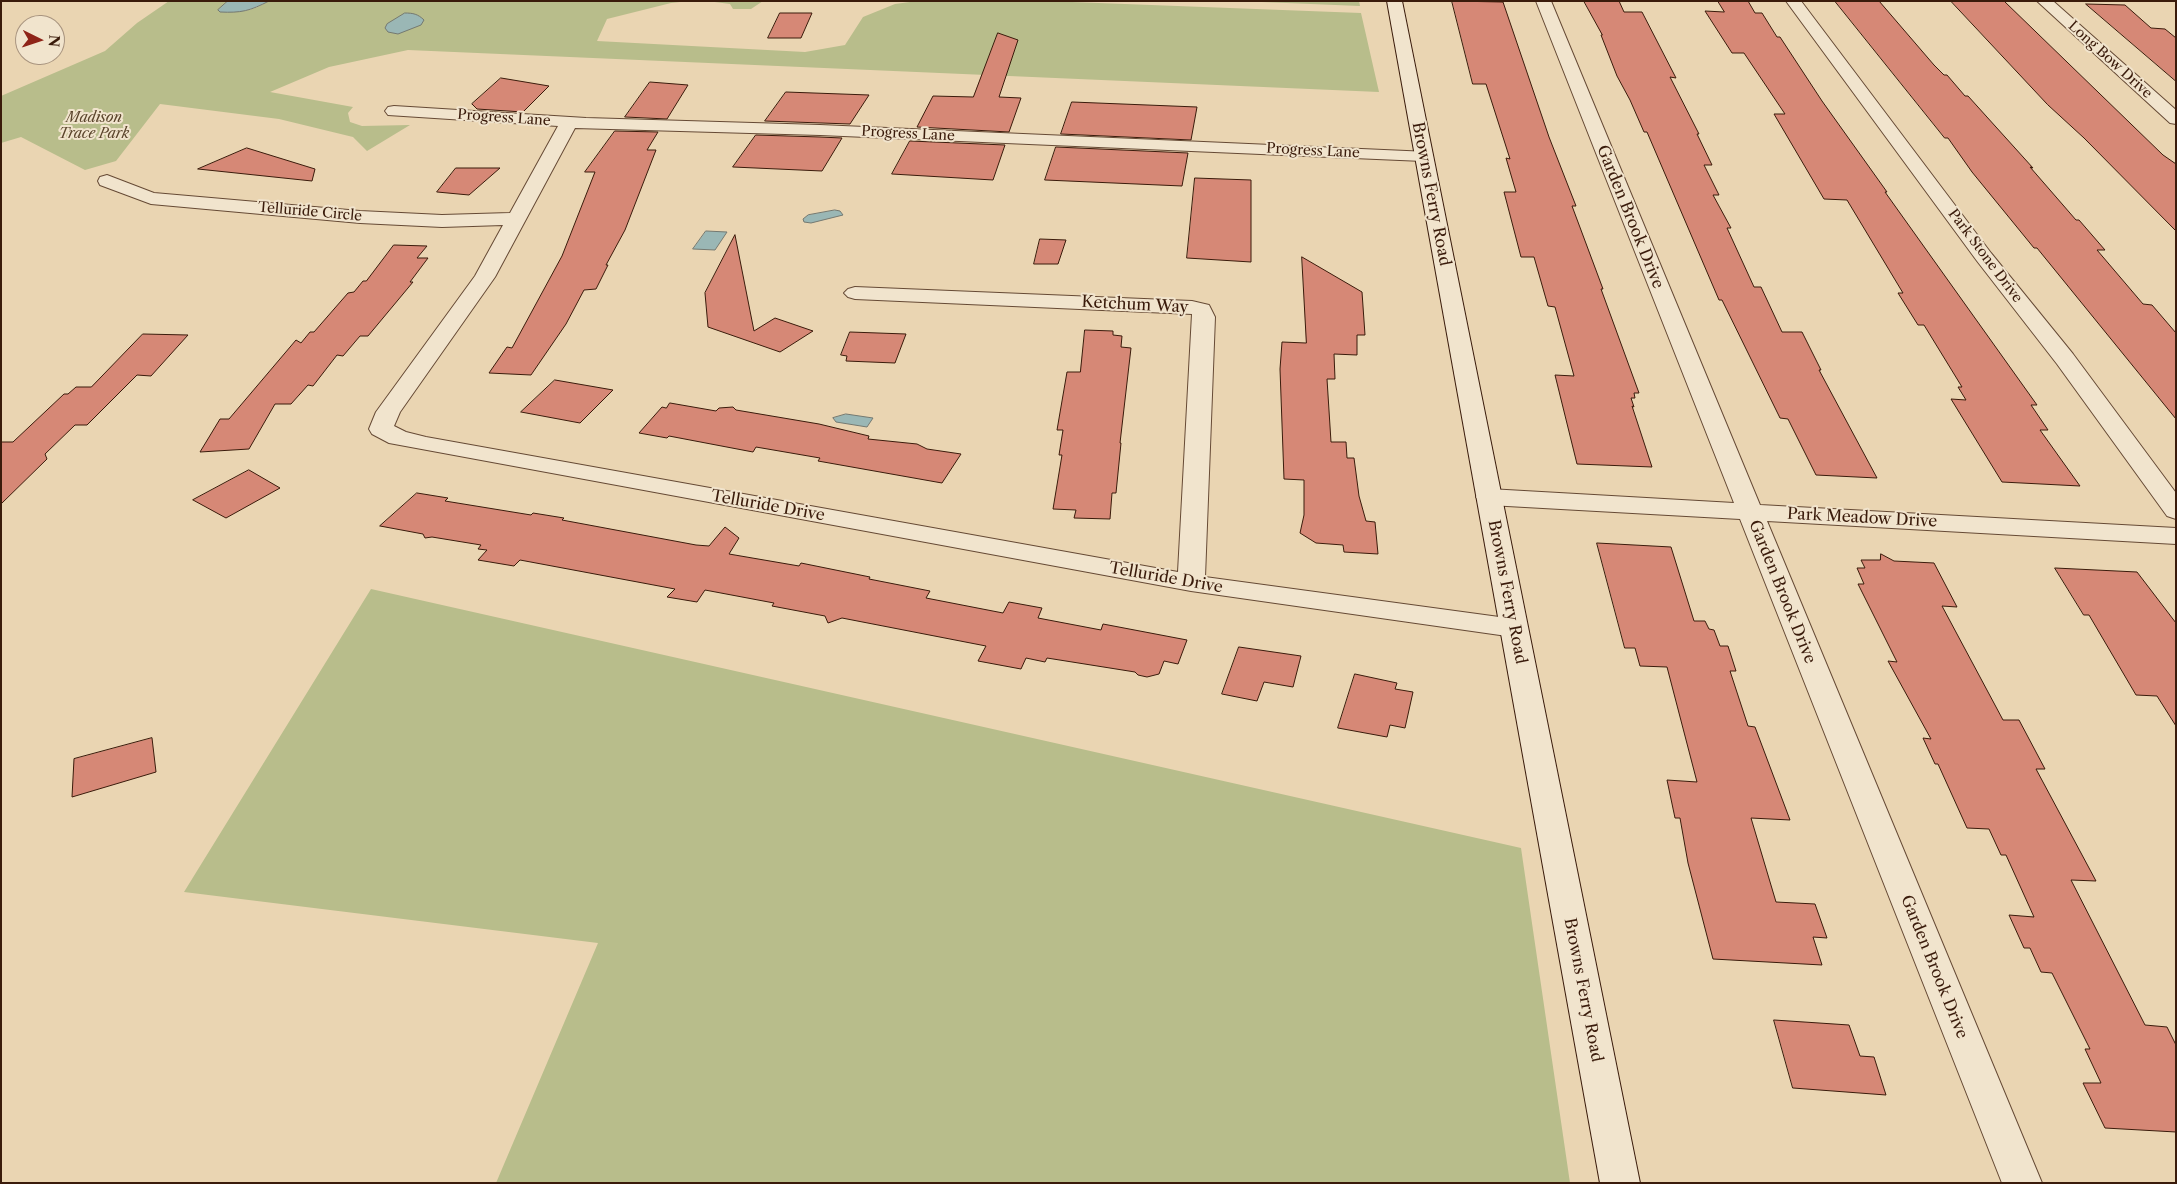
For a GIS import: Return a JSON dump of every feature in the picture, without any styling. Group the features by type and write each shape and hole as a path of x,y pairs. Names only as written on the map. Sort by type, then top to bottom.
{"street":[{"name":"Browns Ferry Road","path":"1394,1 1620,1183"},
{"name":"Garden Brook Drive","path":"1543,1 2022,1183"},
{"name":"Park Stone Drive","path":"1793,1 1984,257 2065,359 2176,511"},
{"name":"Long Bow Drive","path":"2044,1 2173,114"},
{"name":"Progress Lane","path":"394,111 569,122 830,130 1423,156"},
{"name":"Telluride Drive","path":"569,122 485,277 388,412 381,429 398,438 436,446 1191,583 1514,628"},
{"name":"Telluride Circle","path":"107,181 151,198 290,211 442,221 517,219"},
{"name":"Ketchum Way","path":"855,293 1192,307 1201,310 1204,317 1191,583"},
{"name":"Park Meadow Drive","path":"1488,496 2176,536"}],"green space":[{"name":"Madison Trace Park","path":"169,1 228,1 219,9 239,11 256,8 269,1 690,1 671,3 607,19 597,41 805,52 845,45 863,17 895,4 917,1 1046,1 1361,13 1379,92 408,50 329,67 270,92 353,107 348,113 350,122 362,126 410,125 367,151 353,137 279,119 160,104 116,161 85,170 21,137 1,143 1,96 105,51 137,23"},
{"path":"707,1 763,1 751,9 733,9 730,4"},
{"path":"1237,1 1359,1 1360,6"},
{"path":"371,589 1521,848 1570,1183 496,1183 598,943 184,892"}],"water":[{"path":"228,1 269,1 245,11 220,12 218,10"},
{"path":"405,13 415,14 424,20 421,25 398,34 388,32 385,28 387,24"},
{"path":"835,210 840,211 843,215 811,223 804,222 803,219 808,215"},
{"path":"706,231 727,232 715,250 693,249"},
{"path":"846,414 873,418 867,427 836,422 833,418"}],"building":[{"path":"1452,1 1503,2 1549,137 1576,206 1572,206 1639,393 1634,393 1635,398 1631,398 1634,407 1632,406 1652,467 1577,464 1555,375 1574,376 1555,307 1548,306 1534,257 1521,257 1504,192 1516,192 1506,158 1510,159 1486,84 1473,84"},
{"path":"1584,1 1619,1 1624,12 1642,12 1676,78 1670,77 1699,134 1697,134 1712,165 1704,165 1719,195 1713,195 1731,228 1727,228 1754,287 1761,287 1782,332 1802,332 1821,370 1819,370 1877,478 1816,475 1788,419 1780,418 1722,300 1719,300 1647,132 1644,132 1617,76 1602,35"},
{"path":"1718,1 1748,1 1755,13 1762,13 1777,37 1780,37 1822,101 1887,192 1885,192 2037,405 2031,405 2048,430 2040,430 2080,486 2002,482 1951,399 1966,400 1958,387 1962,387 1924,325 1918,325 1898,293 1903,293 1847,200 1824,199 1774,114 1785,114 1744,53 1732,53 1705,11 1724,12"},
{"path":"1835,1 1879,1 1934,65 1944,75 1947,75 1965,96 1968,96 2033,168 2030,167 2076,220 2079,220 2105,250 2097,250 2143,304 2152,305 2176,333 2176,419 2037,248 2034,248 1972,172 1948,138 1945,138"},
{"path":"1951,1 2004,1 2163,155 2176,164 2176,231 2084,138 2048,105"},
{"path":"2086,4 2125,5 2151,28 2165,29 2176,38 2176,81"},
{"path":"780,13 812,13 801,38 768,38"},
{"path":"998,33 1018,40 999,97 1021,98 1009,132 917,127 933,96 973,97"},
{"path":"501,78 549,86 523,112 477,109 472,104"},
{"path":"650,82 688,85 667,119 625,117"},
{"path":"786,92 869,95 850,124 765,121"},
{"path":"1072,102 1197,107 1191,140 1061,134"},
{"path":"615,131 658,132 647,150 656,150 625,230 606,265 608,265 596,289 584,290 566,324 531,375 489,373 507,347 512,348 562,256 595,172 585,172"},
{"path":"756,135 842,138 822,171 733,167"},
{"path":"910,141 1005,145 993,180 892,174"},
{"path":"1056,147 1188,153 1182,186 1045,180"},
{"path":"247,148 315,169 312,181 198,169"},
{"path":"456,168 500,168 469,195 437,192"},
{"path":"1195,178 1251,180 1251,262 1187,258"},
{"path":"735,235 754,331 775,318 813,331 780,352 708,327 705,293"},
{"path":"1040,239 1066,240 1058,264 1034,264"},
{"path":"394,245 427,246 417,258 428,258 410,282 413,282 368,336 360,336 343,356 337,355 313,386 308,385 291,404 275,404 249,449 200,452 220,419 229,419 296,340 301,343 310,332 314,332 348,293 354,292 363,281 366,281"},
{"path":"1302,257 1362,292 1365,335 1357,335 1357,355 1334,354 1335,379 1327,379 1331,442 1346,442 1347,458 1354,458 1359,496 1366,521 1375,522 1378,554 1344,552 1343,545 1316,543 1300,533 1304,515 1304,480 1284,479 1280,369 1282,342 1306,343"},
{"path":"1085,330 1113,331 1113,335 1122,336 1121,347 1131,348 1116,493 1112,493 1110,519 1074,518 1076,510 1053,509 1062,455 1059,455 1063,430 1057,430 1067,372 1080,372"},
{"path":"850,332 906,334 895,363 846,361 847,356 841,355"},
{"path":"143,334 188,335 151,376 137,375 87,425 75,425 45,454 47,459 1,504 1,442 13,442 64,394 68,394 76,387 91,387"},
{"path":"555,380 613,390 580,423 521,412"},
{"path":"670,403 716,411 719,408 733,407 736,410 819,424 869,436 868,439 917,444 927,449 961,454 942,483 818,461 820,458 756,447 753,452 669,436 667,438 639,433 662,407 666,408"},
{"path":"249,470 280,488 226,518 193,500"},
{"path":"417,493 448,498 445,501 531,515 533,513 564,518 562,520 696,545 709,546 725,527 739,538 729,554 799,566 801,563 870,577 869,579 930,591 926,598 1003,613 1009,602 1042,608 1038,618 1101,630 1103,624 1187,640 1178,664 1164,661 1159,674 1147,677 1138,675 1135,672 1047,658 1045,662 1026,658 1021,669 978,661 986,646 842,618 828,623 825,616 772,606 774,603 705,590 697,602 667,597 675,589 520,560 514,566 478,560 487,550 478,549 481,545 432,537 425,538 423,534 380,526"},
{"path":"1597,543 1671,547 1694,621 1705,621 1709,629 1714,630 1720,646 1728,646 1736,671 1730,671 1748,726 1755,727 1790,820 1751,818 1776,902 1815,904 1827,938 1813,937 1822,965 1713,959 1688,863 1680,818 1675,818 1667,780 1697,782 1667,667 1640,666 1635,648 1625,648"},
{"path":"1881,554 1894,561 1934,563 1957,607 1942,606 2003,720 2019,720 2045,769 2036,769 2096,881 2071,880 2145,1025 2167,1027 2176,1045 2176,1132 2105,1128 2083,1083 2101,1083 2085,1049 2090,1049 2052,973 2041,972 2030,948 2024,948 2009,915 2034,917 2006,855 2001,855 1989,829 1967,828 1938,764 1935,764 1923,738 1931,739 1888,661 1897,662 1858,584 1864,584 1857,568 1865,568 1861,560 1880,560"},
{"path":"2055,568 2137,572 2176,623 2176,726 2157,696 2136,695 2089,615 2084,615"},
{"path":"1239,647 1301,656 1293,687 1264,682 1257,701 1222,694"},
{"path":"1355,674 1397,683 1395,689 1413,692 1405,728 1390,725 1387,737 1338,728"},
{"path":"152,738 156,772 72,797 74,759"},
{"path":"1774,1020 1849,1025 1860,1056 1874,1057 1886,1095 1793,1088"}]}
